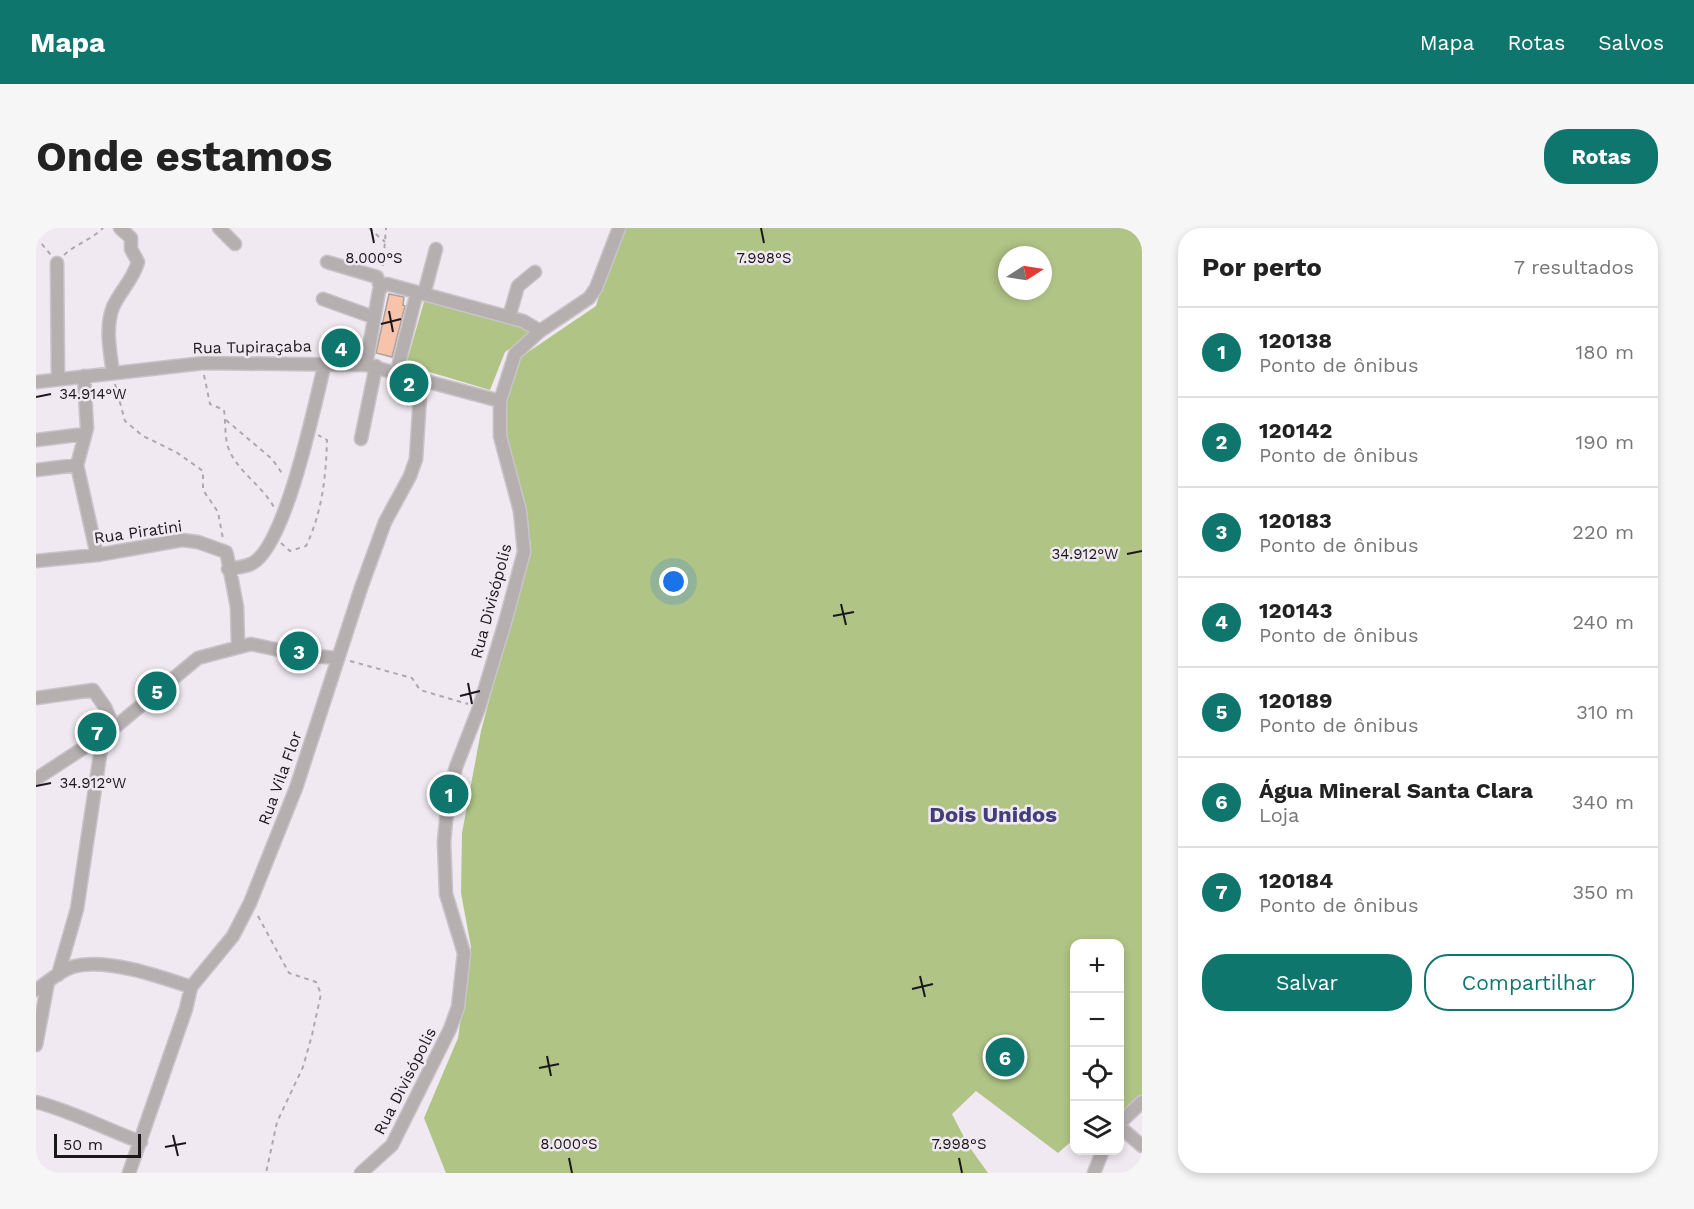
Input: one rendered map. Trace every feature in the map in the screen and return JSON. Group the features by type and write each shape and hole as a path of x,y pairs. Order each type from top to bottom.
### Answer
{"street":[{"path":"112,373 109,349 110,323 114,306 134,278 138,262 131,249 131,238 120,228"},
{"path":"219,228 235,244"},
{"name":"Rua Divisópolis","path":"361,1173 392,1145 450,1029 458,1007 464,953 446,894 444,842 448,800 456,767 479,708 524,552 520,511 501,436 500,401 515,354 540,331 589,298 596,288 619,228"},
{"path":"397,371 436,249"},
{"path":"327,262 377,277 384,285 524,321 540,331"},
{"path":"57,263 58,380"},
{"path":"508,317 518,286 535,272"},
{"path":"361,439 371,365 373,317 384,285"},
{"path":"323,299 373,317"},
{"name":"Rua Tupiraçaba","path":"36,382 202,363 325,363 371,365 500,401"},
{"path":"228,569 252,564 274,537 292,489 325,363"},
{"path":"84,376 88,413 77,465 97,555"},
{"name":"Rua Vila Flor","path":"129,1173 186,1009 191,987 233,936 250,903 296,788 381,534 416,459 422,380"},
{"path":"36,440 85,434"},
{"path":"36,470 77,465"},
{"name":"Rua Piratini","path":"36,561 97,555 182,540 198,542 226,552"},
{"path":"226,552 236,599 238,645"},
{"path":"36,779 108,732 189,663 198,658 238,645 260,645 302,655 338,658"},
{"path":"36,698 93,690 105,707 108,732 77,909 53,979 36,1045"},
{"path":"36,990 70,968 90,963 158,976 191,987"},
{"path":"36,1102 59,1107 102,1128 141,1142"},
{"path":"1124,1118 1142,1102"},
{"path":"1124,1131 1142,1146"},
{"path":"1094,1173 1101,1155"}],"path":[{"path":"37,228 36,237 57,263 70,250 89,241 103,228"},
{"path":"369,228 385,243"},
{"path":"383,266 387,228"},
{"path":"202,363 210,404 224,410 229,450 237,463 265,491 279,524"},
{"path":"112,373 125,421 143,436 176,452 203,471 203,490 218,512 226,552"},
{"path":"225,420 272,459 292,489"},
{"path":"274,537 290,551 306,546 315,529 326,470 327,441 308,428"},
{"path":"338,658 412,678 420,690 479,708"},
{"path":"250,903 289,973 316,981 321,994 303,1067 277,1122 266,1173"}],"green space":[{"path":"619,228 1142,228 1142,1103 1124,1110 1124,939 1070,939 1070,1142 1058,1153 976,1091 952,1114 968,1145 988,1173 446,1173 424,1118 458,1038 471,947 461,893 462,833 481,731 531,544 505,468 495,418 512,363 596,306"},
{"path":"425,298 529,329 531,334 505,352 490,390 406,365"}],"building":[{"path":"389,294 404,297 403,305 405,306 392,357 376,353"}],"place":[{"name":"120143","path":"341,348"},
{"name":"120142","path":"409,383"},
{"name":"120183","path":"299,651"},
{"name":"120189","path":"157,691"},
{"name":"120184","path":"97,732"},
{"name":"120138","path":"449,794"},
{"name":"Água Mineral Santa Clara","path":"1005,1057"}],"district":[{"name":"Dois Unidos","path":"993,814"}]}
